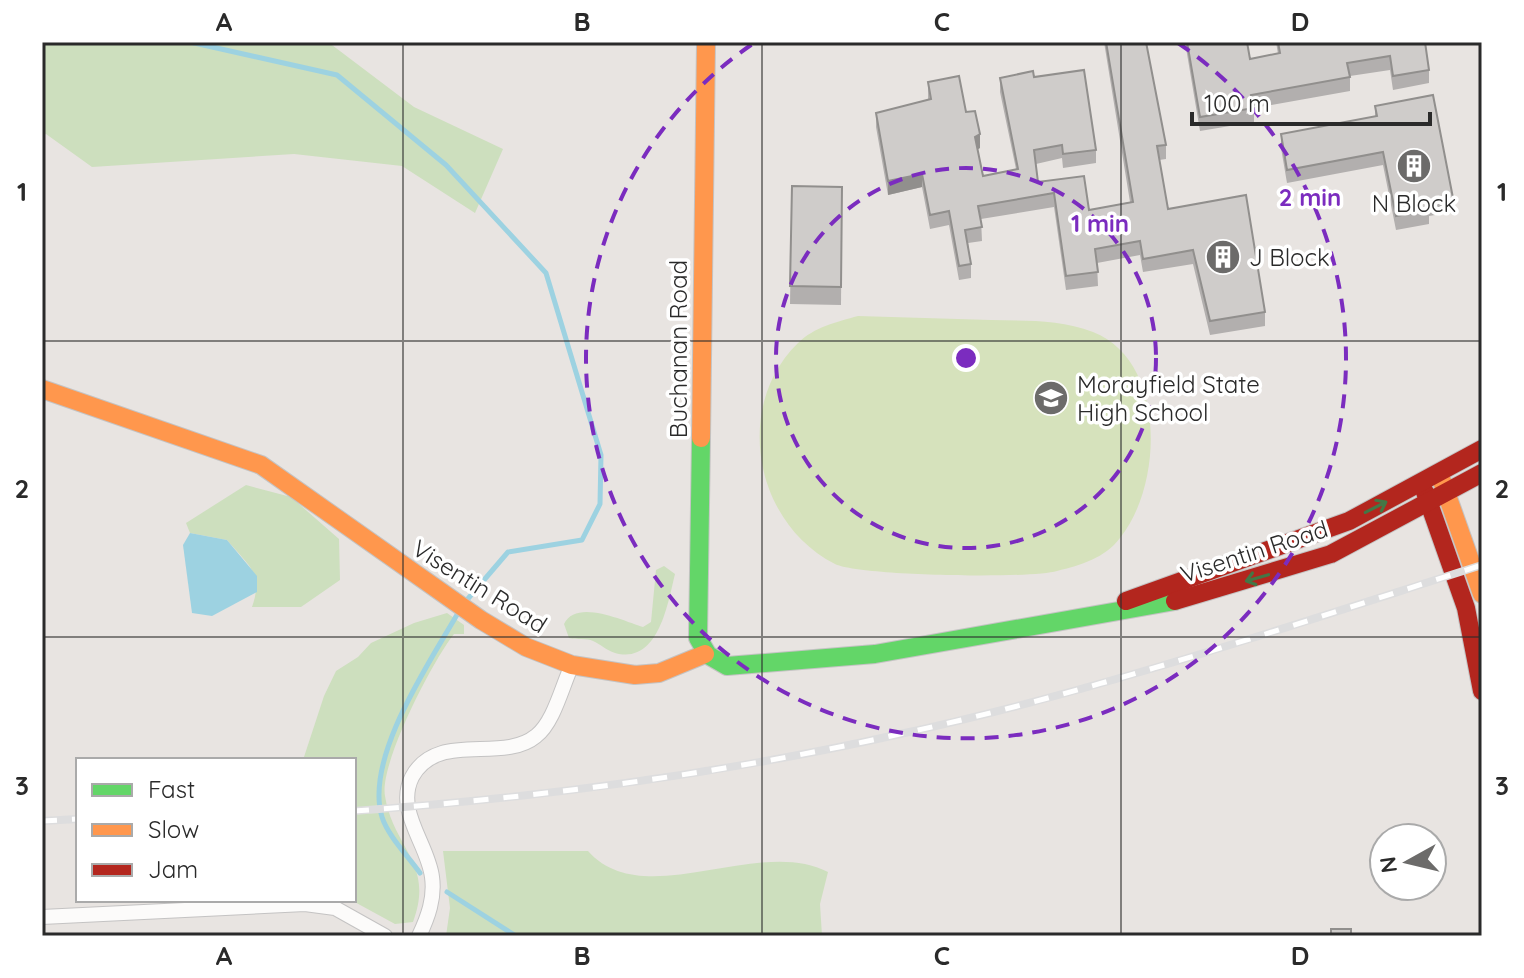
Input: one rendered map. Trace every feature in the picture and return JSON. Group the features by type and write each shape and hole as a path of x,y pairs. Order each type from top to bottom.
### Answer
{"main road":[{"name":"Buchanan Road","path":"705,654 698,638 706,42"},
{"name":"Visentin Road","path":"42,389 261,465 448,598 526,647 572,665 635,675 659,673 705,654 717,664 734,668 862,656 1180,600 1305,564 1357,542 1482,473"},
{"name":"Visentin Road","path":"1112,610 1129,599 1349,521 1482,449"},
{"path":"1430,478 1482,594"},
{"path":"1438,497 1466,608 1482,691"}],"street":[{"path":"419,936 429,913 433,880 408,807 412,777 424,763 442,753 514,745 535,737 547,721 572,665"},
{"path":"42,917 305,904 335,908 385,936"}],"green space":[{"path":"42,42 328,42 414,107 503,149 475,213 402,166 294,154 92,167 46,134 42,136"},
{"path":"858,316 1055,323 1093,332 1117,347 1134,369 1145,396 1150,426 1150,457 1144,488 1134,515 1114,545 1100,556 1057,571 1014,575 945,575 850,568 835,564 807,545 786,521 771,493 762,462 760,430 765,398 778,369 804,337"},
{"path":"246,485 291,497 339,539 340,580 301,607 252,607 255,577 241,556 227,540 190,533 186,523"},
{"path":"664,566 675,574 669,600 659,628 642,650 630,654 615,653 591,640 569,638 564,624 570,616 579,613 601,614 643,627 651,622 656,570"},
{"path":"447,613 464,625 464,634 454,634 421,688 390,761 385,781 389,814 416,870 419,885 413,922 395,924 355,902 356,758 304,758 324,696 336,671 358,657 371,643 414,623"},
{"path":"443,851 588,851 612,868 639,876 670,876 769,862 800,863 828,872 820,904 822,936 446,936 450,908"}],"water":[{"path":"190,533 227,540 257,576 257,592 212,616 192,613 183,545"}],"building":[{"path":"1106,42 1146,42 1166,145 1157,146 1168,209 1246,195 1265,312 1210,321 1193,250 1143,259 1140,241 1095,249 1098,272 1066,276 1054,193 978,206 982,227 965,230 971,264 959,266 949,211 930,215 922,174 888,181 876,113 931,99 928,82 959,76 966,112 975,111 980,134 975,137 983,176 1018,169 1000,78 1033,71 1034,77 1084,70 1096,150 1063,154 1062,145 1034,150 1038,182 1084,176 1089,210 1133,202"},
{"path":"1187,42 1247,42 1250,59 1280,53 1278,42 1425,42 1429,70 1393,76 1390,56 1347,63 1350,77 1251,95 1254,108 1200,117"},
{"path":"1433,95 1453,198 1427,203 1429,210 1396,216 1383,152 1287,170 1281,134 1377,116 1375,106"},
{"path":"792,186 842,187 841,287 790,286"},
{"path":"1331,929 1351,929 1351,936 1331,936"}],"waterway":[{"path":"190,42 337,75 446,165 546,273 601,455 600,504 582,540 508,552 466,601"},
{"path":"420,873 393,839 382,817 379,793 382,767 403,711 458,613"},
{"path":"447,892 516,936"}],"railway":[{"path":"356,811 624,783 758,762 891,736 1115,679 1482,565"},
{"path":"42,821 76,819"}],"traffic: fast":[{"path":"701,438 698,638 708,655 727,666 875,654 1175,601"}],"traffic: slow":[{"path":"701,438 706,42"},
{"path":"42,389 261,465 481,620 526,647 572,665 635,675 659,673 705,654"},
{"path":"1442,481 1482,594"}],"traffic: jam":[{"path":"1126,601 1349,521 1482,449"},
{"path":"1175,601 1331,554 1482,473"},
{"path":"1425,492 1466,608 1482,691"}],"place":[{"name":"N Block","path":"1414,166"},
{"name":"J Block","path":"1223,257"},
{"name":"Morayfield State High School","path":"1051,398"}]}
